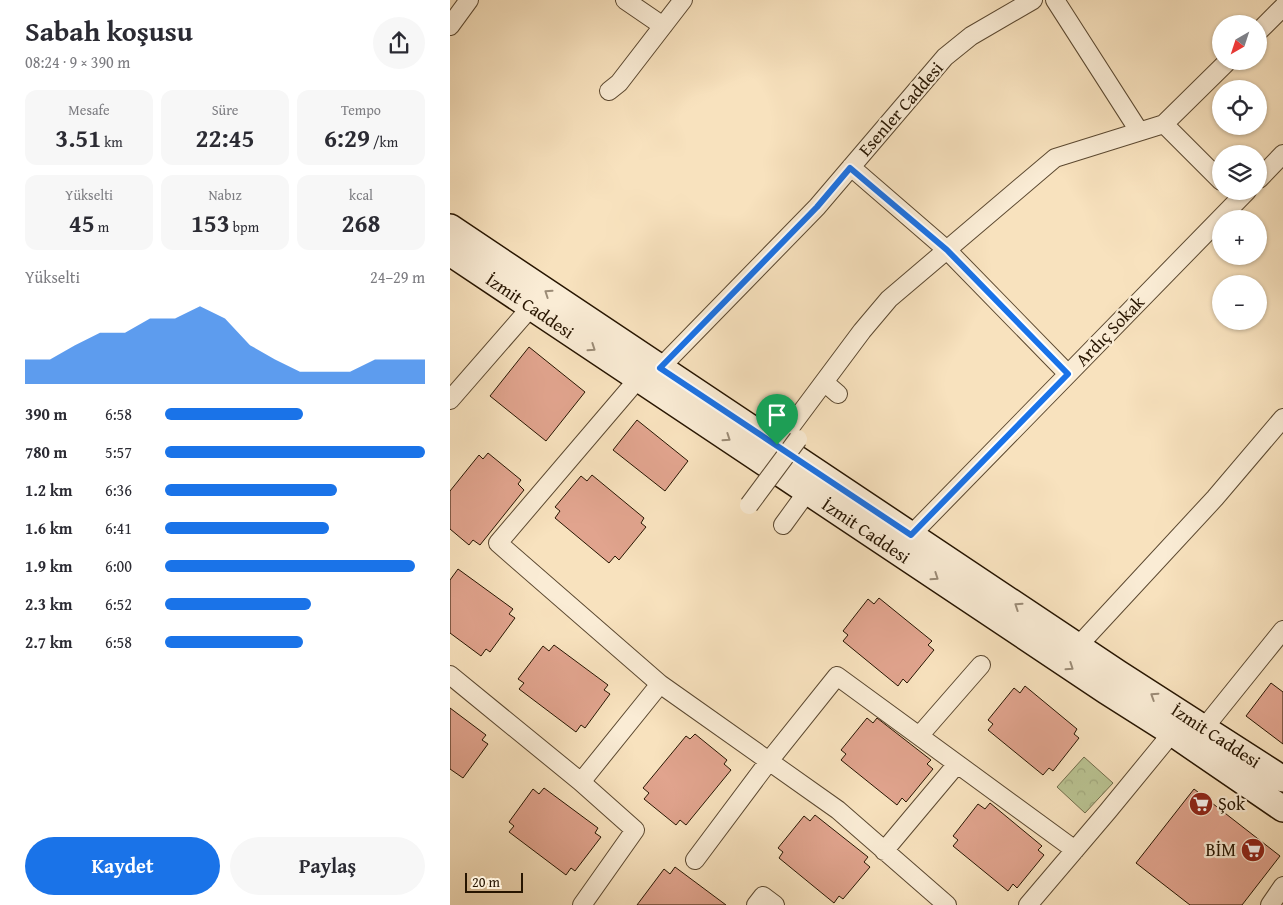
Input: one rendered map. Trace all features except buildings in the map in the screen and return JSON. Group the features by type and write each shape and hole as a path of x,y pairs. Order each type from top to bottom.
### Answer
{"main road":[{"name":"İzmit Caddesi","path":"450,227 660,368 787,442 911,535 1283,779"},
{"name":"İzmit Caddesi","path":"450,253 1106,691 1172,733 1283,810"}],"street":[{"path":"450,26 469,0"},
{"path":"624,0 663,26"},
{"path":"609,91 619,83 683,0"},
{"name":"Esenler Caddesi","path":"660,368 817,207 945,57 971,36 1034,0"},
{"path":"1055,0 1139,131"},
{"path":"1268,22 1283,7"},
{"path":"749,505 824,382 862,331 889,299 1055,158 1164,124 1219,70"},
{"path":"1164,124 1212,173"},
{"path":"1267,171 1283,154"},
{"path":"850,168 947,250 1068,374"},
{"name":"Ardıç Sokak","path":"911,535 1068,374 1233,200"},
{"path":"450,400 531,307"},
{"path":"638,379 498,543 660,684 838,810 947,905"},
{"path":"824,382 838,394"},
{"path":"1078,646 1215,498 1283,418"},
{"path":"783,525 807,492"},
{"path":"1204,728 1283,630"},
{"path":"919,736 981,664"},
{"path":"450,675 581,782 635,830 582,905"},
{"path":"695,860 769,761 837,676 1075,850"},
{"path":"581,782 660,684"},
{"path":"1028,905 1172,733"},
{"path":"884,851 957,764"},
{"path":"1270,905 1283,886"},
{"path":"756,905 763,896 775,905"}],"green space":[{"path":"1084,757 1113,783 1085,813 1057,787"}],"place":[{"name":"Şok","path":"1201,804"},
{"name":"BİM","path":"1253,850"}],"route":[{"path":"850,168 947,250 1068,374 911,535 777,445 660,368 817,207 850,168"}]}
